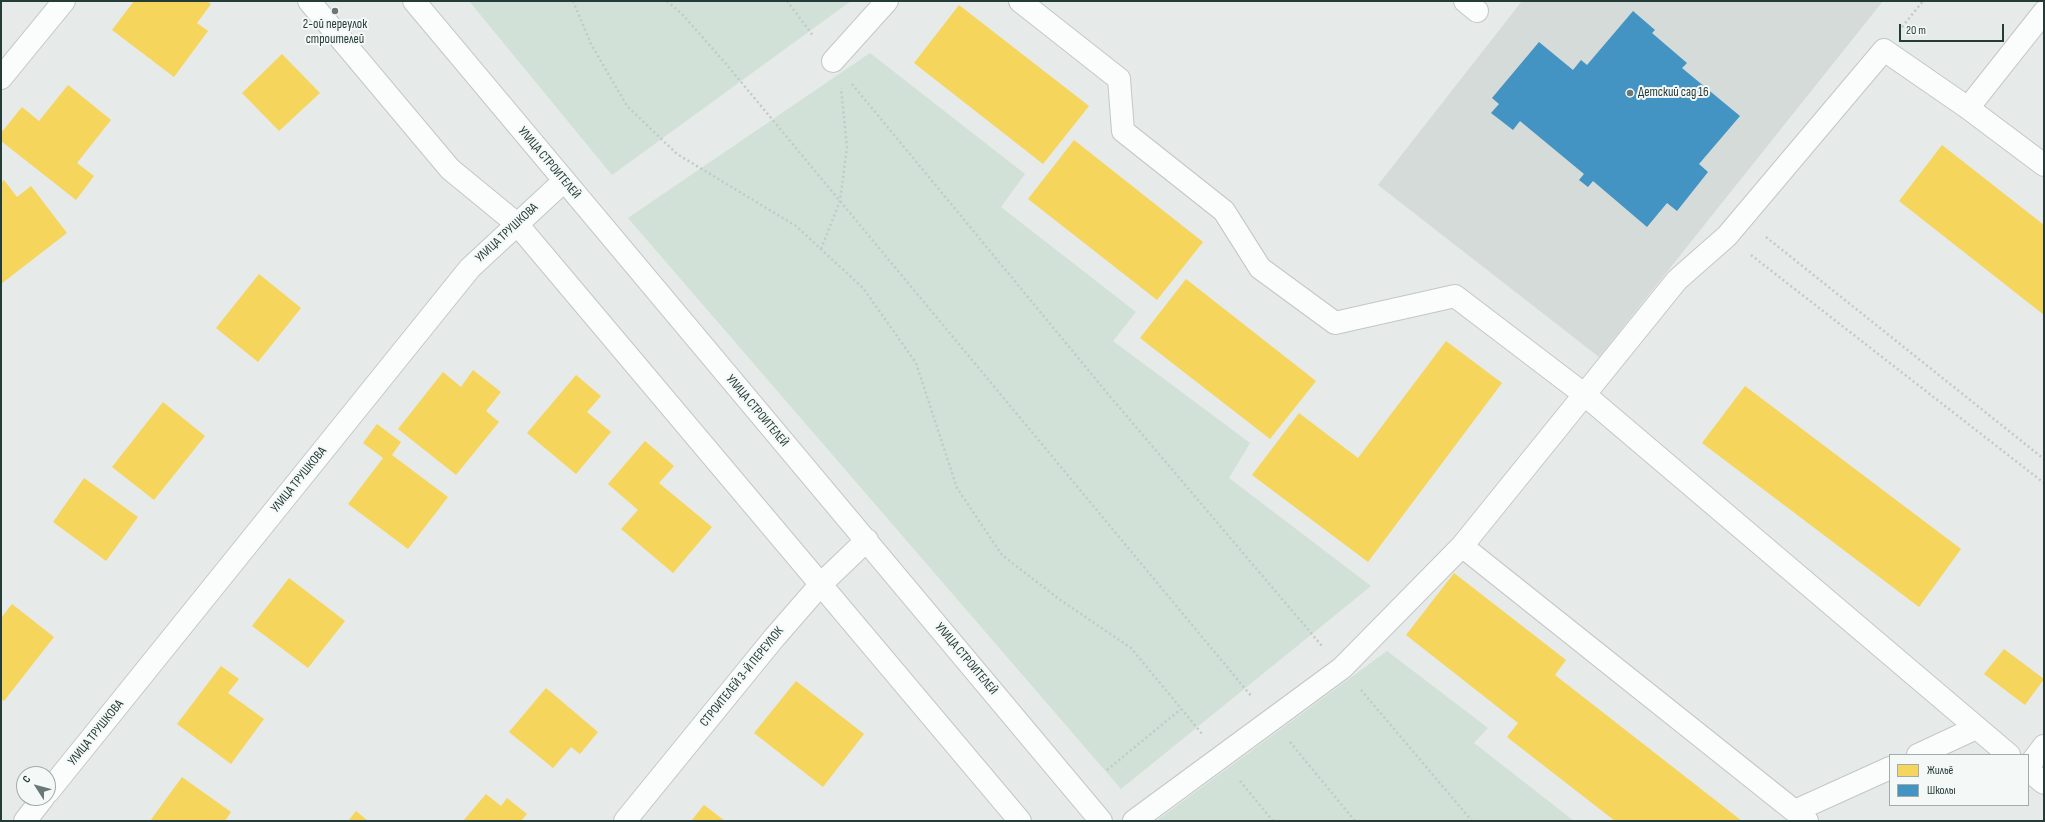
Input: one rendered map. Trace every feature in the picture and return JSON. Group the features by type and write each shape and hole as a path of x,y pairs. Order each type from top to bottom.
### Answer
{"street":[{"path":"1,78 64,1"},
{"path":"309,1 450,169 517,224 1020,821"},
{"name":"УЛИЦА СТРОИТЕЛЕЙ","path":"414,1 867,540 1100,821"},
{"path":"833,61 887,1"},
{"path":"1020,1 1119,79 1124,131 1224,211 1260,268 1334,322 1456,296 1585,396 2008,754"},
{"path":"1968,108 2044,12"},
{"path":"1134,821 1222,758 1342,668 1462,546 1585,396 1677,280 1727,236 1884,50 1968,108 2044,165"},
{"name":"УЛИЦА ТРУШКОВА","path":"56,782 470,268 564,181"},
{"name":"СТРОИТЕЛЕЙ 3-Й ПЕРЕУЛОК","path":"625,821 774,638 821,584 867,540"},
{"path":"1462,546 1801,816 1889,769"},
{"path":"1920,754 1976,728"},
{"path":"2029,766 2044,746"},
{"path":"2029,771 2044,783"},
{"path":"25,821 37,806"}],"path":[{"path":"573,1 591,44 627,106 676,154 796,226 863,288 916,363 957,488 1002,554 1059,599 1130,648 1273,821"},
{"path":"667,1 683,16 727,65 1355,821"},
{"path":"786,1 833,61 1108,394 1472,821"},
{"path":"821,249 840,201 847,148 841,84 833,61"},
{"path":"1742,218 2044,459"},
{"path":"1727,236 2044,483"},
{"path":"1108,770 1181,709"}],"shaded area":[{"path":"469,1 851,1 612,175"},
{"name":"Детский сад 16","path":"1522,1 1883,1 1599,357 1378,185"},
{"path":"870,53 1025,174 1001,207 1136,312 1113,341 1250,443 1229,478 1371,586 1121,789 628,218"},
{"path":"1387,651 1488,728 1474,743 1574,821 1156,821"}],"building: Жильё":[{"path":"134,1 207,1 211,4 197,23 208,31 174,77 112,30"},
{"path":"959,5 1089,106 1043,164 914,63"},
{"path":"282,54 320,93 279,131 242,93"},
{"path":"68,85 111,120 77,163 94,176 76,200 1,141 1,133 22,107 39,121"},
{"path":"1074,140 1203,242 1157,300 1028,199"},
{"path":"1942,145 2044,225 2044,315 1899,201"},
{"path":"4,180 17,197 31,186 67,233 1,284 1,183"},
{"path":"259,274 301,308 258,362 216,328"},
{"path":"1186,279 1316,381 1270,439 1140,338"},
{"path":"1446,341 1502,383 1368,562 1252,475 1299,413 1358,458"},
{"path":"473,370 501,392 486,411 499,422 456,475 398,429 443,372 461,387"},
{"path":"576,375 601,396 587,412 611,432 576,474 527,433"},
{"path":"1745,386 1961,549 1919,607 1702,443"},
{"path":"163,402 205,436 154,500 112,467"},
{"path":"377,424 401,442 392,455 448,497 408,549 348,504 383,458 363,443"},
{"path":"645,441 674,466 659,483 712,527 673,573 621,529 638,510 608,484"},
{"path":"84,478 138,517 106,561 53,522"},
{"path":"1454,573 1566,660 1555,675 1742,821 1615,821 1507,737 1518,723 1406,635"},
{"path":"289,578 345,621 308,668 252,626"},
{"path":"12,604 54,637 4,701 1,699 1,618"},
{"path":"2004,649 2044,679 2025,705 1984,674"},
{"path":"221,666 239,679 228,693 264,719 231,764 177,724"},
{"path":"796,681 864,734 823,787 754,733"},
{"path":"546,688 598,732 580,754 571,747 553,768 509,732"},
{"path":"182,777 231,812 225,821 150,821"},
{"path":"486,794 501,806 507,798 527,814 521,821 463,821"},
{"path":"704,805 725,821 691,821"},
{"path":"356,811 368,821 348,821"}],"building: Школы":[{"path":"1633,11 1655,30 1652,33 1687,63 1682,68 1740,116 1699,164 1708,172 1677,211 1667,203 1647,227 1593,181 1588,187 1579,180 1584,174 1520,121 1513,130 1491,113 1499,104 1492,98 1539,42 1573,70 1581,60 1587,65"}],"place":[{"name":"2-ой переулок строителей","path":"335,11"},
{"name":"Детский сад 16","path":"1630,93"}]}
